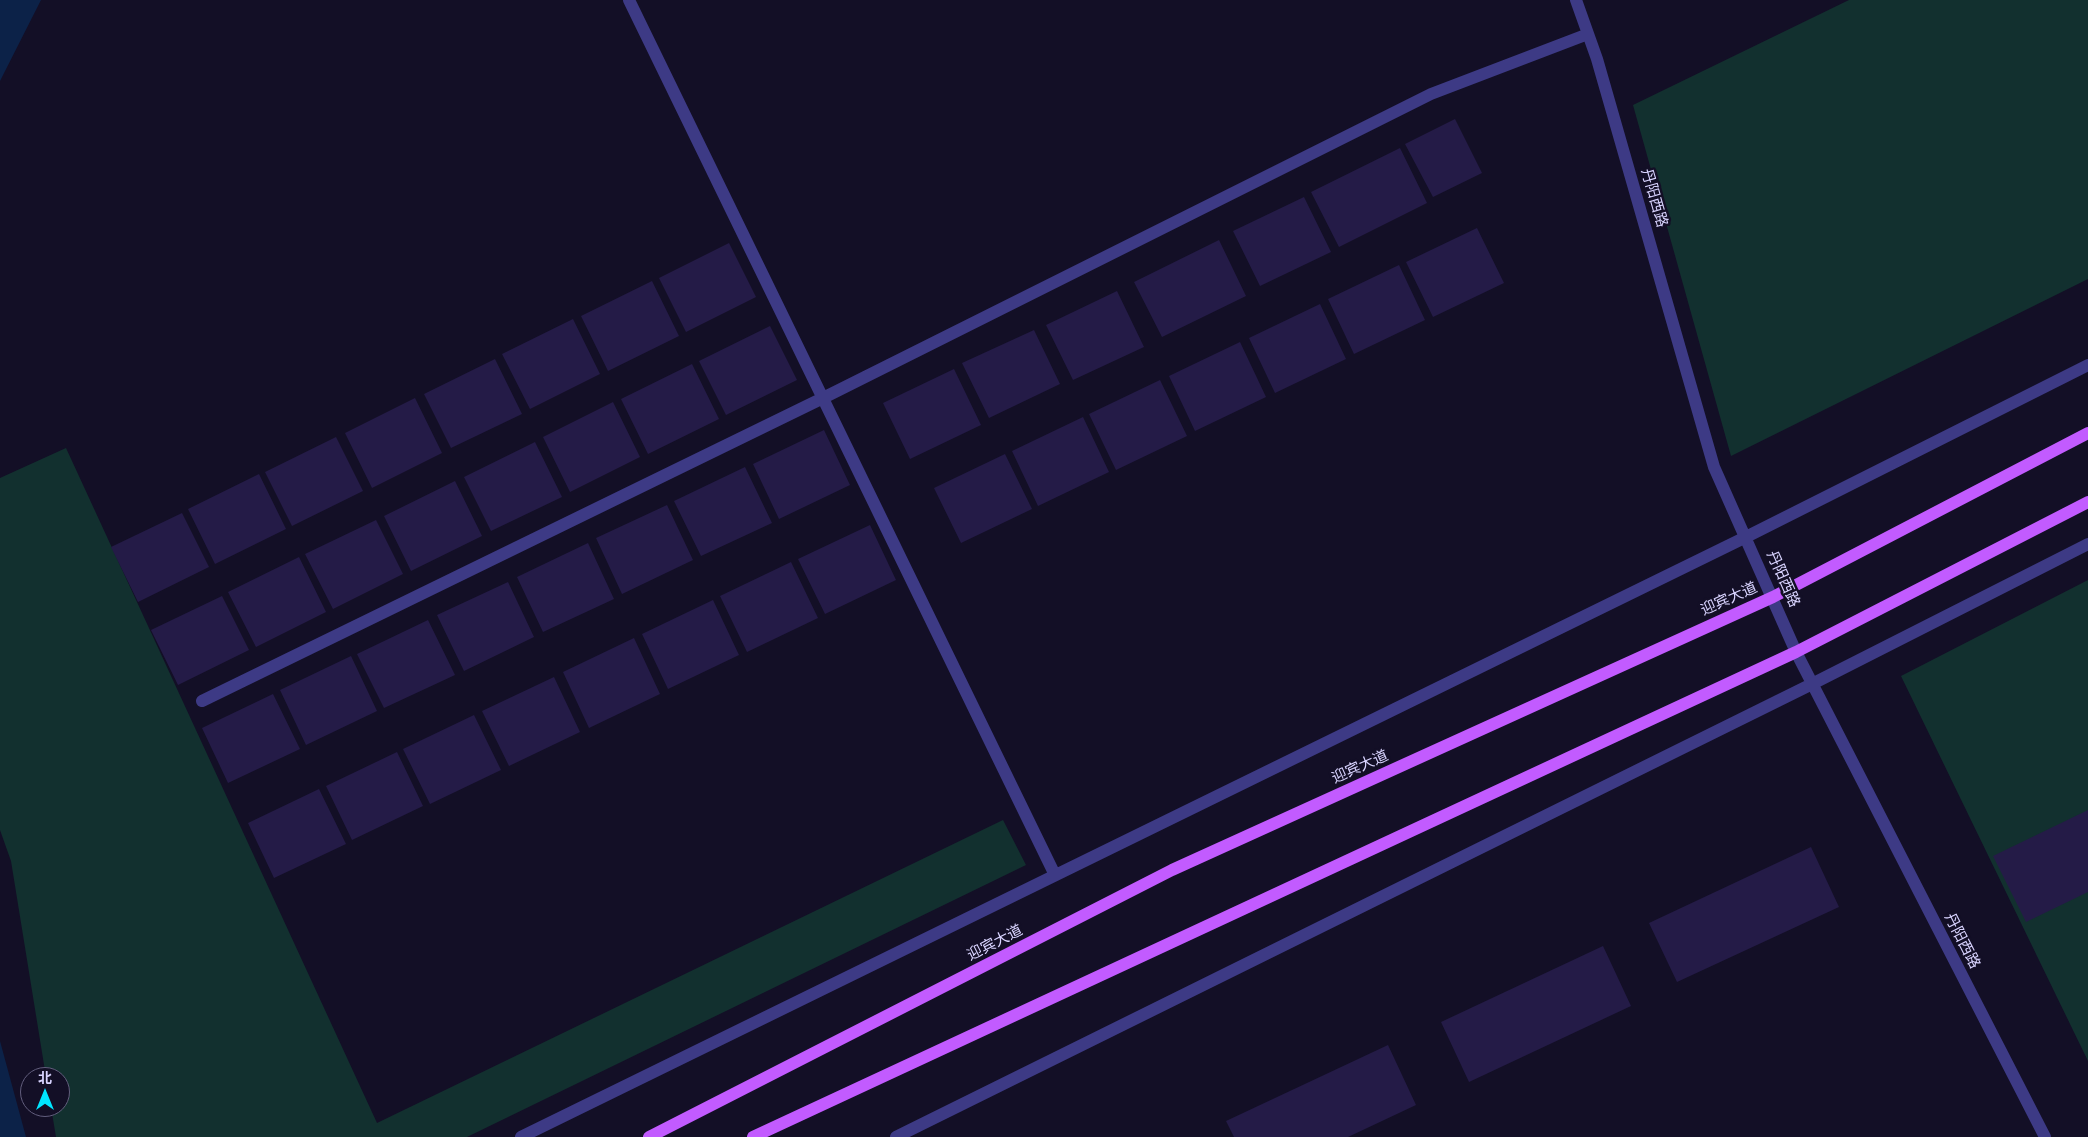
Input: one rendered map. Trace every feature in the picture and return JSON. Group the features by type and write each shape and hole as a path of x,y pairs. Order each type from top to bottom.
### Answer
{"main road":[{"name":"迎宾大道","path":"649,1137 1172,870 1773,597 2088,432"},
{"path":"753,1137 1796,652 2088,502"}],"street":[{"path":"629,0 1055,875"},
{"name":"丹阳西路","path":"1576,0 1588,34 1714,467 1796,652 2045,1137"},
{"path":"202,701 823,398 1431,94 1588,34"},
{"path":"521,1137 1746,537 2088,365"},
{"path":"896,1137 1812,684 2088,544"}],"green space":[{"path":"1849,0 2088,0 2088,279 1731,456 1633,105"},
{"path":"66,448 377,1123 1003,820 1026,865 467,1137 56,1137 53,1117 70,1117 70,1067 44,1067 11,861 0,830 0,478"},
{"path":"2088,580 2088,1061 1901,676"}],"water":[{"path":"0,0 41,0 0,81"},
{"path":"0,1041 26,1137 0,1137"}],"building":[{"path":"1455,119 1482,173 1433,197 1405,144"},
{"path":"1400,148 1427,203 1339,247 1311,192"},
{"path":"1304,197 1331,252 1260,286 1233,231"},
{"path":"1477,228 1504,283 1433,317 1406,262"},
{"path":"1219,240 1246,296 1162,337 1134,282"},
{"path":"729,243 756,297 686,332 659,278"},
{"path":"1399,265 1425,320 1354,354 1328,299"},
{"path":"652,281 679,336 608,371 581,316"},
{"path":"1117,291 1144,347 1073,380 1046,325"},
{"path":"1320,304 1346,359 1275,393 1249,338"},
{"path":"573,319 600,374 530,409 502,354"},
{"path":"770,326 797,380 726,415 699,361"},
{"path":"1034,330 1060,384 989,418 962,363"},
{"path":"1240,342 1266,397 1195,431 1169,376"},
{"path":"495,359 522,414 451,448 424,394"},
{"path":"692,364 719,419 648,454 621,399"},
{"path":"954,369 981,425 910,459 883,403"},
{"path":"1160,380 1187,436 1116,470 1089,414"},
{"path":"415,398 442,453 372,488 345,433"},
{"path":"613,402 640,457 570,492 543,437"},
{"path":"1083,417 1109,472 1038,506 1012,451"},
{"path":"824,430 850,485 779,519 753,464"},
{"path":"336,437 363,491 292,526 265,472"},
{"path":"535,442 562,497 491,531 464,477"},
{"path":"1005,454 1032,509 961,543 934,488"},
{"path":"745,467 772,523 701,556 674,501"},
{"path":"259,474 286,529 215,564 188,509"},
{"path":"455,481 482,536 411,571 384,516"},
{"path":"667,505 693,560 622,594 596,538"},
{"path":"182,513 209,567 138,602 111,547"},
{"path":"376,520 403,574 333,609 305,554"},
{"path":"870,525 896,580 825,614 798,559"},
{"path":"588,543 614,599 543,632 517,577"},
{"path":"299,557 326,612 256,647 228,592"},
{"path":"791,562 818,618 747,652 720,596"},
{"path":"508,582 534,637 464,671 437,615"},
{"path":"222,596 249,650 178,685 151,630"},
{"path":"713,600 739,655 668,689 642,634"},
{"path":"428,620 455,675 384,708 357,654"},
{"path":"634,638 660,694 589,728 563,672"},
{"path":"351,656 377,711 306,745 280,690"},
{"path":"554,677 580,732 509,766 482,711"},
{"path":"273,694 300,749 228,783 202,728"},
{"path":"474,715 501,770 430,804 403,749"},
{"path":"397,752 423,806 352,840 326,786"},
{"path":"319,789 346,844 274,878 248,823"},
{"path":"2088,810 2088,892 2026,922 1993,856"},
{"path":"1811,847 1839,907 1677,982 1649,923"},
{"path":"1603,946 1631,1006 1469,1082 1441,1022"},
{"path":"1388,1045 1416,1105 1348,1137 1234,1137 1226,1121"}]}
